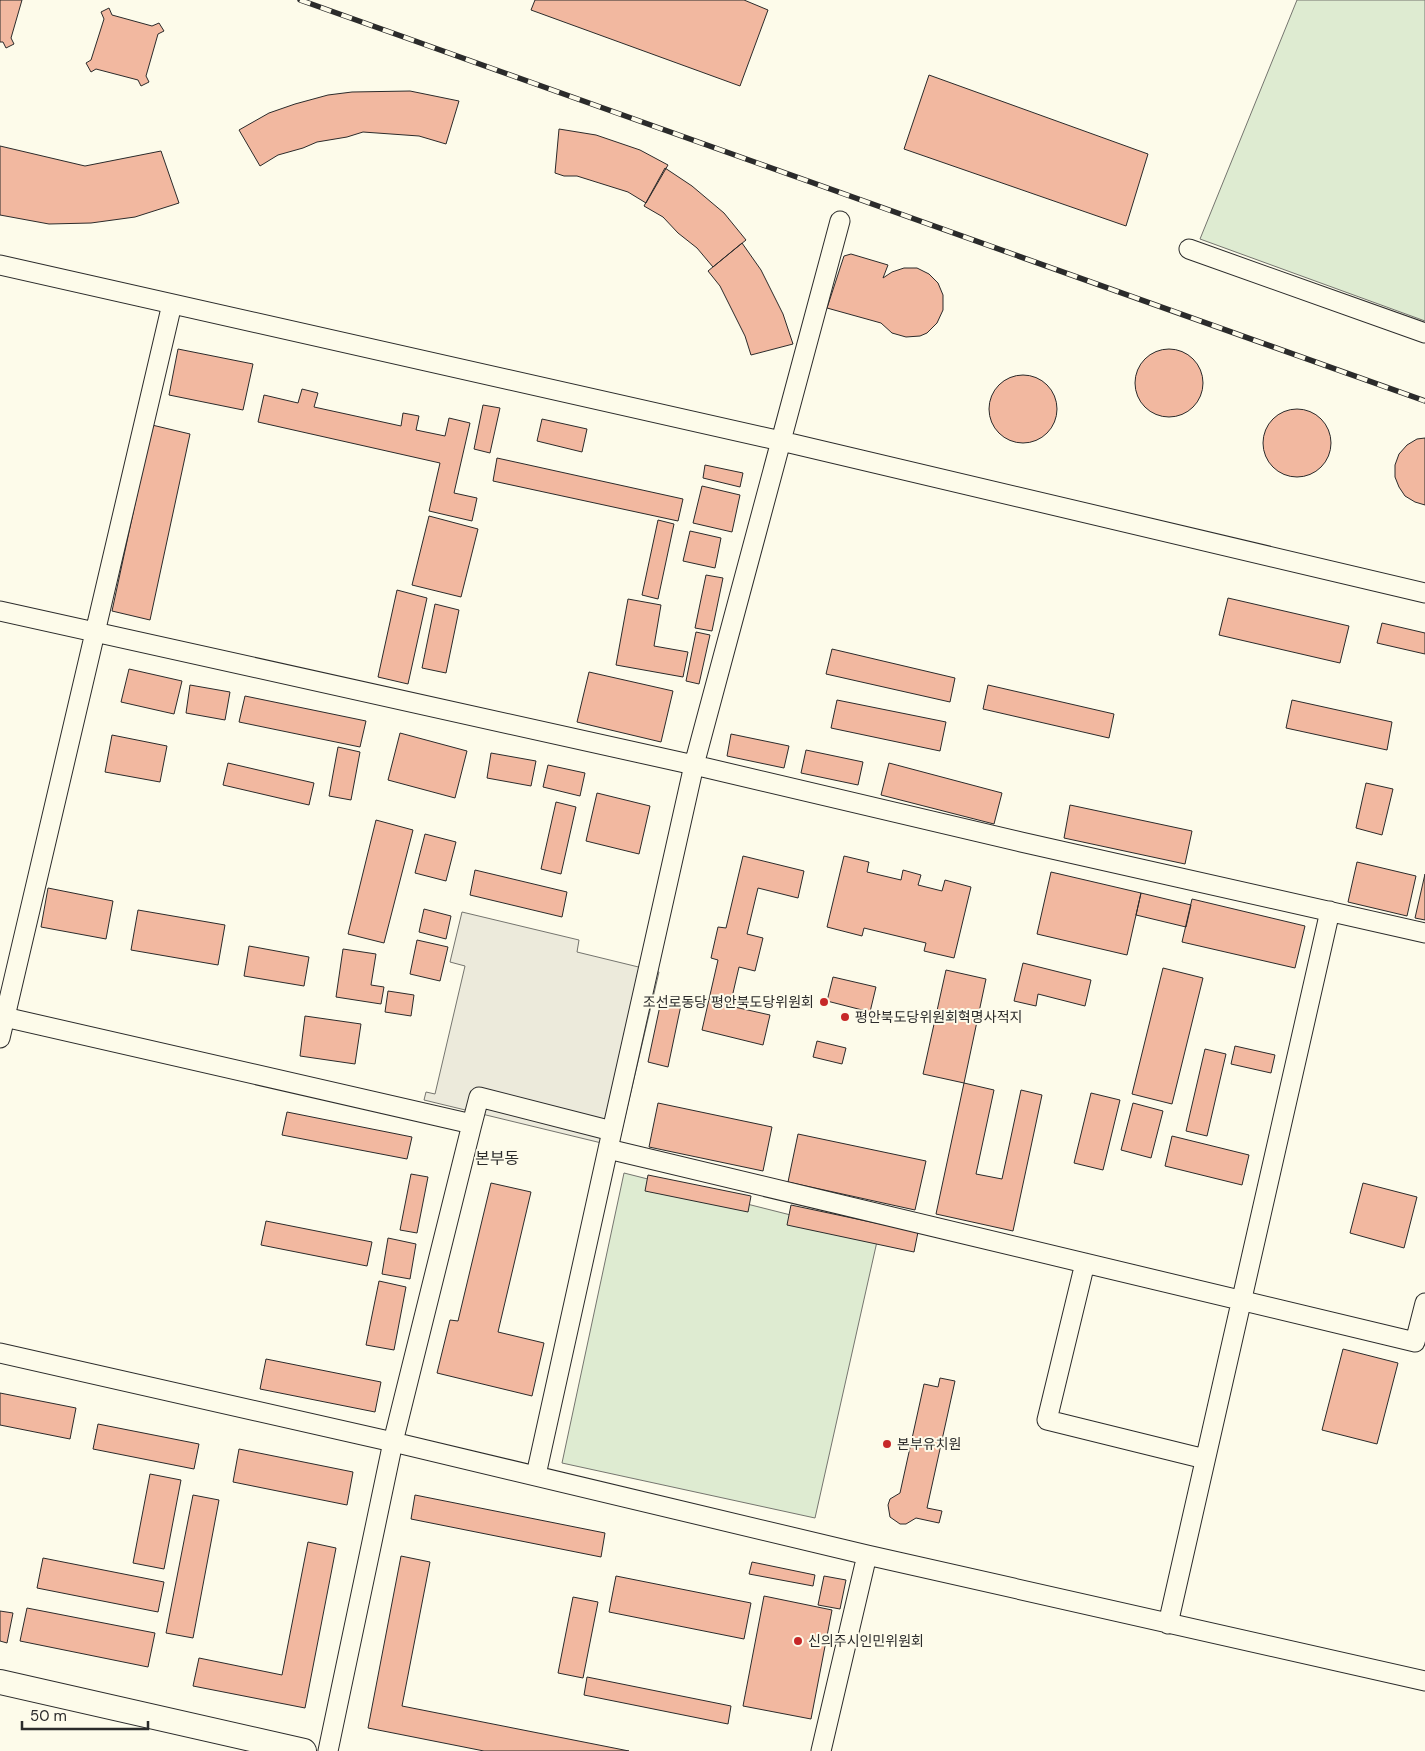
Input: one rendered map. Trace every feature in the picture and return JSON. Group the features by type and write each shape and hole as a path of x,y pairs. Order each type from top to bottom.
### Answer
{"main road":[{"path":"0,1682 304,1751"}],"street":[{"path":"536,1476 625,1067 694,765 840,221"},
{"path":"1189,249 1425,333"},
{"path":"0,265 780,441 1425,593"},
{"path":"0,1038 3,1017 172,304"},
{"path":"0,611 694,765 1425,933"},
{"path":"1168,1624 1330,912"},
{"path":"3,1017 472,1124"},
{"path":"328,1751 393,1442 479,1097 610,1140 1085,1263 1420,1343 1425,1303"},
{"path":"1085,1263 1046,1420 1205,1459"},
{"path":"0,1353 393,1442 867,1556 1425,1681"},
{"path":"821,1751 867,1556"}],"green space":[{"path":"1297,0 1425,0 1425,321 1200,239"},
{"path":"624,1173 878,1237 815,1518 562,1463"}],"shaded area":[{"path":"462,912 579,940 577,952 659,972 618,1147 424,1100 426,1092 435,1094 465,966 450,962"}],"building":[{"path":"0,0 22,0 11,38 14,44 6,48 3,42 0,42"},
{"path":"535,0 744,0 768,10 740,86 531,10"},
{"path":"109,8 112,15 152,26 159,23 164,31 158,34 146,76 149,82 141,86 138,80 96,69 91,72 86,63 91,60 104,19 101,12"},
{"path":"929,75 1148,154 1126,226 904,149"},
{"path":"410,91 459,101 446,144 419,136 363,132 317,142 278,155 260,166 239,130 269,113 328,95 352,92"},
{"path":"559,129 596,135 640,150 668,165 646,203 628,192 577,176 564,176 555,173"},
{"path":"0,146 85,166 161,151 179,203 135,217 91,223 49,224 0,215"},
{"path":"665,168 692,186 724,213 746,240 713,267 697,248 678,233 663,217 644,206"},
{"path":"742,243 761,270 783,314 793,344 751,355 745,336 720,286 708,271"},
{"path":"851,254 888,265 883,278 892,272 904,268 917,268 929,274 938,283 943,295 943,310 937,323 927,333 920,336 906,337 892,333 881,323 827,308 844,256"},
{"path":"178,349 253,364 243,410 169,395"},
{"path":"1169,349 1182,352 1193,359 1200,370 1203,383 1200,396 1193,407 1182,414 1169,417 1156,414 1145,407 1138,396 1135,383 1138,370 1145,359 1156,352"},
{"path":"1023,375 1036,378 1047,385 1054,396 1057,409 1054,422 1047,433 1036,440 1023,443 1010,440 999,433 992,422 989,409 992,396 999,385 1010,378"},
{"path":"302,389 318,393 314,407 401,426 403,413 419,416 416,430 445,436 449,418 470,423 454,493 477,498 472,521 429,511 440,463 258,422 264,395 298,403"},
{"path":"483,405 500,408 490,453 474,449"},
{"path":"1297,409 1310,412 1321,419 1328,430 1331,443 1328,456 1321,467 1310,474 1297,477 1284,474 1273,467 1266,456 1263,443 1266,430 1273,419 1284,412"},
{"path":"542,419 587,429 582,452 537,441"},
{"path":"152,425 190,434 150,620 112,611"},
{"path":"1425,438 1425,505 1405,496 1395,477 1395,465 1399,454 1407,445 1417,439"},
{"path":"497,458 683,499 678,521 493,481"},
{"path":"705,465 743,473 740,487 703,478"},
{"path":"702,486 740,495 732,532 693,523"},
{"path":"429,516 478,529 461,597 412,585"},
{"path":"658,520 674,524 658,599 642,595"},
{"path":"690,531 721,538 715,568 683,561"},
{"path":"706,575 723,578 712,631 695,628"},
{"path":"397,590 427,598 408,684 378,677"},
{"path":"1228,598 1349,626 1340,663 1219,635"},
{"path":"628,599 661,605 654,646 688,652 683,677 616,665"},
{"path":"435,604 459,610 446,673 422,668"},
{"path":"1382,623 1425,633 1425,654 1377,643"},
{"path":"696,632 710,635 699,684 686,681"},
{"path":"832,649 955,678 950,702 826,674"},
{"path":"129,669 182,681 174,714 121,702"},
{"path":"589,672 673,691 661,742 577,722"},
{"path":"190,685 230,692 225,720 186,713"},
{"path":"988,685 1114,714 1109,738 983,709"},
{"path":"245,696 366,721 360,747 239,722"},
{"path":"837,700 946,722 940,751 831,728"},
{"path":"1292,700 1392,722 1387,750 1286,728"},
{"path":"400,733 467,751 455,798 388,780"},
{"path":"731,734 789,746 784,768 727,756"},
{"path":"112,735 167,746 160,782 105,772"},
{"path":"338,747 360,752 351,800 329,796"},
{"path":"806,750 863,762 858,785 801,773"},
{"path":"491,753 536,761 531,786 487,778"},
{"path":"228,763 314,783 309,805 223,785"},
{"path":"889,763 1002,793 994,824 881,795"},
{"path":"548,765 585,773 580,796 543,787"},
{"path":"1366,783 1393,789 1382,835 1356,828"},
{"path":"597,793 650,806 639,854 586,841"},
{"path":"556,802 576,807 561,874 541,869"},
{"path":"1070,805 1192,831 1185,864 1064,838"},
{"path":"376,820 413,830 384,943 348,934"},
{"path":"425,834 456,842 446,881 415,873"},
{"path":"743,856 804,871 798,898 758,888 747,934 763,938 755,971 739,967 730,1006 770,1015 763,1045 702,1030 718,960 711,958 718,927 726,928"},
{"path":"844,856 869,862 867,872 901,880 903,870 921,875 918,885 942,891 945,880 971,887 954,958 924,951 926,943 864,928 862,936 827,927"},
{"path":"1357,862 1416,876 1407,916 1348,902"},
{"path":"475,870 567,892 562,917 470,895"},
{"path":"1051,872 1141,893 1127,955 1037,934"},
{"path":"1425,874 1425,920 1415,918"},
{"path":"48,888 113,901 106,939 41,927"},
{"path":"1141,893 1191,905 1186,927 1136,915"},
{"path":"1192,899 1305,926 1295,968 1182,942"},
{"path":"424,909 451,916 446,939 419,932"},
{"path":"138,910 225,925 218,965 131,950"},
{"path":"417,940 448,947 440,981 410,974"},
{"path":"249,946 309,957 304,986 244,976"},
{"path":"343,949 376,954 371,985 384,987 381,1004 336,997"},
{"path":"1023,963 1091,980 1085,1006 1038,994 1036,1006 1014,1001"},
{"path":"1163,968 1203,978 1172,1104 1132,1094"},
{"path":"946,970 986,979 964,1083 923,1074"},
{"path":"833,977 876,987 870,1012 827,1001"},
{"path":"388,991 414,995 411,1016 385,1012"},
{"path":"661,1001 681,1005 668,1067 648,1062"},
{"path":"305,1016 361,1024 355,1064 300,1056"},
{"path":"817,1041 846,1048 842,1064 813,1057"},
{"path":"1235,1046 1275,1055 1271,1073 1231,1064"},
{"path":"1205,1049 1226,1054 1207,1136 1186,1131"},
{"path":"964,1083 994,1090 976,1174 1002,1179 1021,1090 1042,1095 1013,1231 936,1214"},
{"path":"1091,1093 1120,1100 1103,1170 1074,1163"},
{"path":"658,1103 772,1127 763,1171 649,1147"},
{"path":"1133,1103 1163,1111 1151,1158 1121,1150"},
{"path":"287,1112 412,1137 407,1159 282,1135"},
{"path":"798,1134 926,1161 915,1210 788,1182"},
{"path":"1172,1136 1249,1155 1242,1185 1165,1166"},
{"path":"411,1174 428,1177 417,1233 400,1230"},
{"path":"648,1175 751,1196 748,1212 645,1191"},
{"path":"491,1183 531,1192 498,1332 544,1343 532,1396 437,1373 450,1320 458,1321"},
{"path":"1363,1183 1417,1197 1404,1248 1350,1233"},
{"path":"791,1205 918,1232 914,1252 787,1225"},
{"path":"266,1221 372,1242 367,1266 261,1245"},
{"path":"388,1238 416,1244 410,1279 382,1274"},
{"path":"379,1281 406,1287 394,1350 366,1345"},
{"path":"1343,1349 1398,1363 1377,1444 1322,1430"},
{"path":"266,1359 381,1382 375,1412 260,1389"},
{"path":"940,1378 955,1381 927,1508 942,1511 939,1523 916,1518 906,1524 900,1524 890,1517 888,1505 890,1499 900,1493 924,1384 938,1387"},
{"path":"0,1393 76,1408 70,1439 0,1425"},
{"path":"98,1424 199,1444 194,1469 93,1449"},
{"path":"239,1449 353,1472 347,1505 233,1482"},
{"path":"150,1474 181,1480 164,1569 133,1563"},
{"path":"193,1495 219,1500 193,1638 166,1633"},
{"path":"415,1495 605,1533 601,1557 411,1519"},
{"path":"308,1542 336,1548 305,1708 193,1686 199,1658 282,1675"},
{"path":"401,1556 430,1562 402,1706 629,1751 484,1751 368,1728"},
{"path":"43,1558 164,1582 158,1612 37,1588"},
{"path":"752,1562 815,1575 813,1586 749,1574"},
{"path":"616,1576 751,1603 744,1639 609,1612"},
{"path":"824,1576 846,1580 840,1609 818,1605"},
{"path":"764,1596 832,1610 811,1719 743,1706"},
{"path":"573,1597 598,1602 583,1678 558,1673"},
{"path":"27,1608 155,1633 148,1667 20,1641"},
{"path":"0,1611 13,1613 7,1643 0,1641"},
{"path":"587,1677 731,1706 728,1724 584,1695"}],"railway":[{"path":"300,0 1425,401"}],"place":[{"name":"조선로동당 평안북도당위원회","path":"824,1002"},
{"name":"평안북도당위원회혁명사적지","path":"845,1017"},
{"name":"본부유치원","path":"887,1444"},
{"name":"신의주시인민위원회","path":"798,1641"}],"district":[{"name":"본부동","path":"497,1158"}]}
